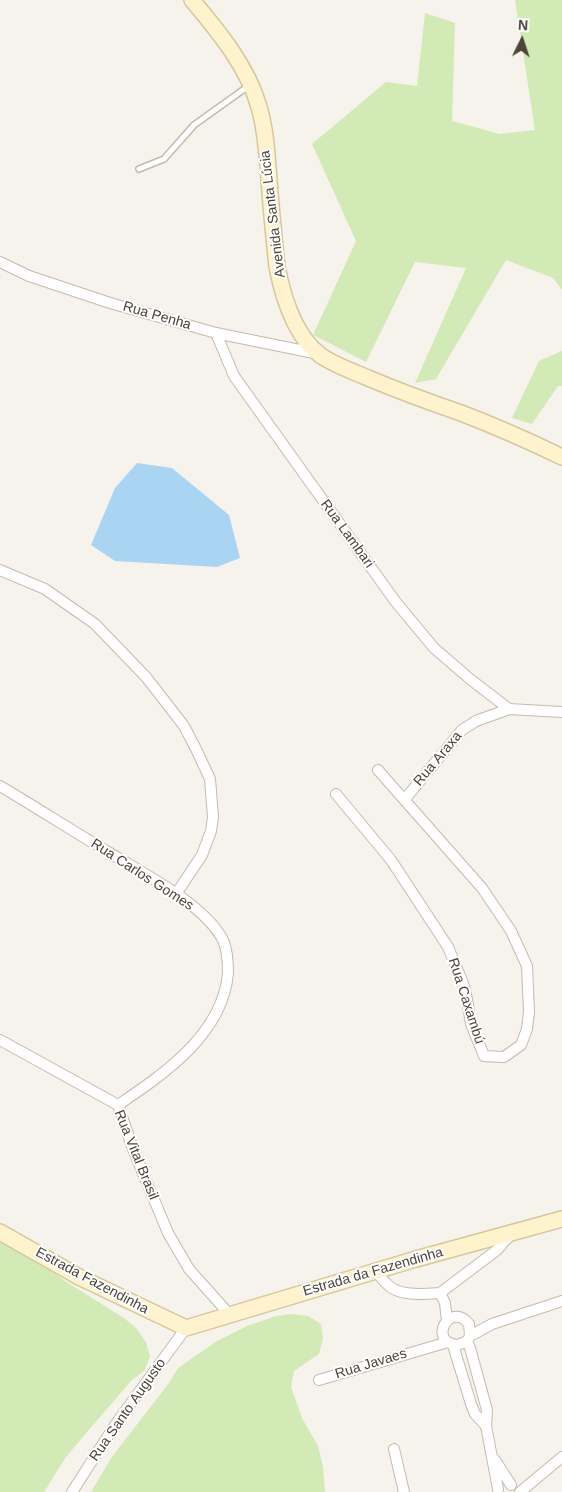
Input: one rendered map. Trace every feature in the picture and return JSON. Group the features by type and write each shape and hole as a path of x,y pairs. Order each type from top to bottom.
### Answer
{"street":[{"name":"Avenida Santa Lúcia","path":"192,0 223,39 250,84 259,107 280,281 293,317 303,336 320,354 354,372 408,395 517,435 562,457"},
{"name":"Rua Penha","path":"0,262 29,276 110,303 216,334 320,354"},
{"name":"Rua Lambari","path":"216,334 234,376 395,601 434,648 470,680 509,710"},
{"path":"0,570 45,590 95,624 146,677 184,726 210,779 214,818 202,855 176,894"},
{"name":"Rua Araxa","path":"404,799 462,730 476,721 509,710 562,712"},
{"name":"Rua Caxambú","path":"336,794 368,830 391,860 448,947 467,999 471,1024 484,1056 504,1057 521,1045 527,1029 529,1000 527,966 511,931 482,888 378,770"},
{"name":"Rua Carlos Gomes","path":"0,786 176,894 207,919 223,941 228,963 227,981 217,1013 208,1028 184,1055 145,1087 118,1105"},
{"name":"Rua Vital Brasil","path":"0,1040 118,1105 133,1149 168,1233 189,1269 230,1315"},
{"name":"Estrada da Fazendinha","path":"186,1328 562,1219"},
{"name":"Estrada Fazendinha","path":"0,1232 78,1277 186,1328"},
{"path":"443,1298 497,1250 513,1232"},
{"path":"377,1272 388,1286 395,1290 443,1298 459,1317 469,1324 492,1324"},
{"path":"443,1298 447,1320 442,1332 444,1338 451,1344 475,1414 486,1426"},
{"path":"451,1344 458,1345 492,1324 562,1302"},
{"path":"447,1320 452,1317 459,1317"},
{"path":"469,1324 471,1330 468,1339 487,1410 486,1426 498,1490"},
{"name":"Rua Santo Augusto","path":"72,1492 115,1425 186,1328"},
{"name":"Rua Javaes","path":"423,1349 442,1332"},
{"name":"Rua Javaes","path":"319,1380 423,1349 451,1344"},
{"path":"394,1449 404,1492"},
{"path":"493,1457 517,1490"},
{"path":"517,1490 562,1457"},
{"path":"498,1490 502,1486 517,1490"}],"lane":[{"path":"139,169 164,159 194,125 250,84"}],"green space":[{"path":"515,0 562,0 562,290 553,278 506,260 436,379 415,383 466,268 415,262 366,362 313,335 356,241 312,144 386,82 417,86 425,13 455,23 452,121 500,134 535,130"},
{"path":"562,351 562,386 558,386 532,424 512,418 539,361"},
{"path":"0,1237 14,1243 65,1281 124,1318 136,1328 146,1342 150,1357 144,1371 132,1380 66,1457 44,1492 0,1492"},
{"path":"291,1314 308,1316 321,1324 323,1339 319,1354 294,1371 291,1387 302,1418 318,1446 323,1466 325,1492 91,1492 111,1458 169,1383 178,1368 217,1341 247,1326 276,1316"}],"water":[{"path":"137,463 172,468 229,515 240,558 217,567 115,561 91,545 115,488"}]}
